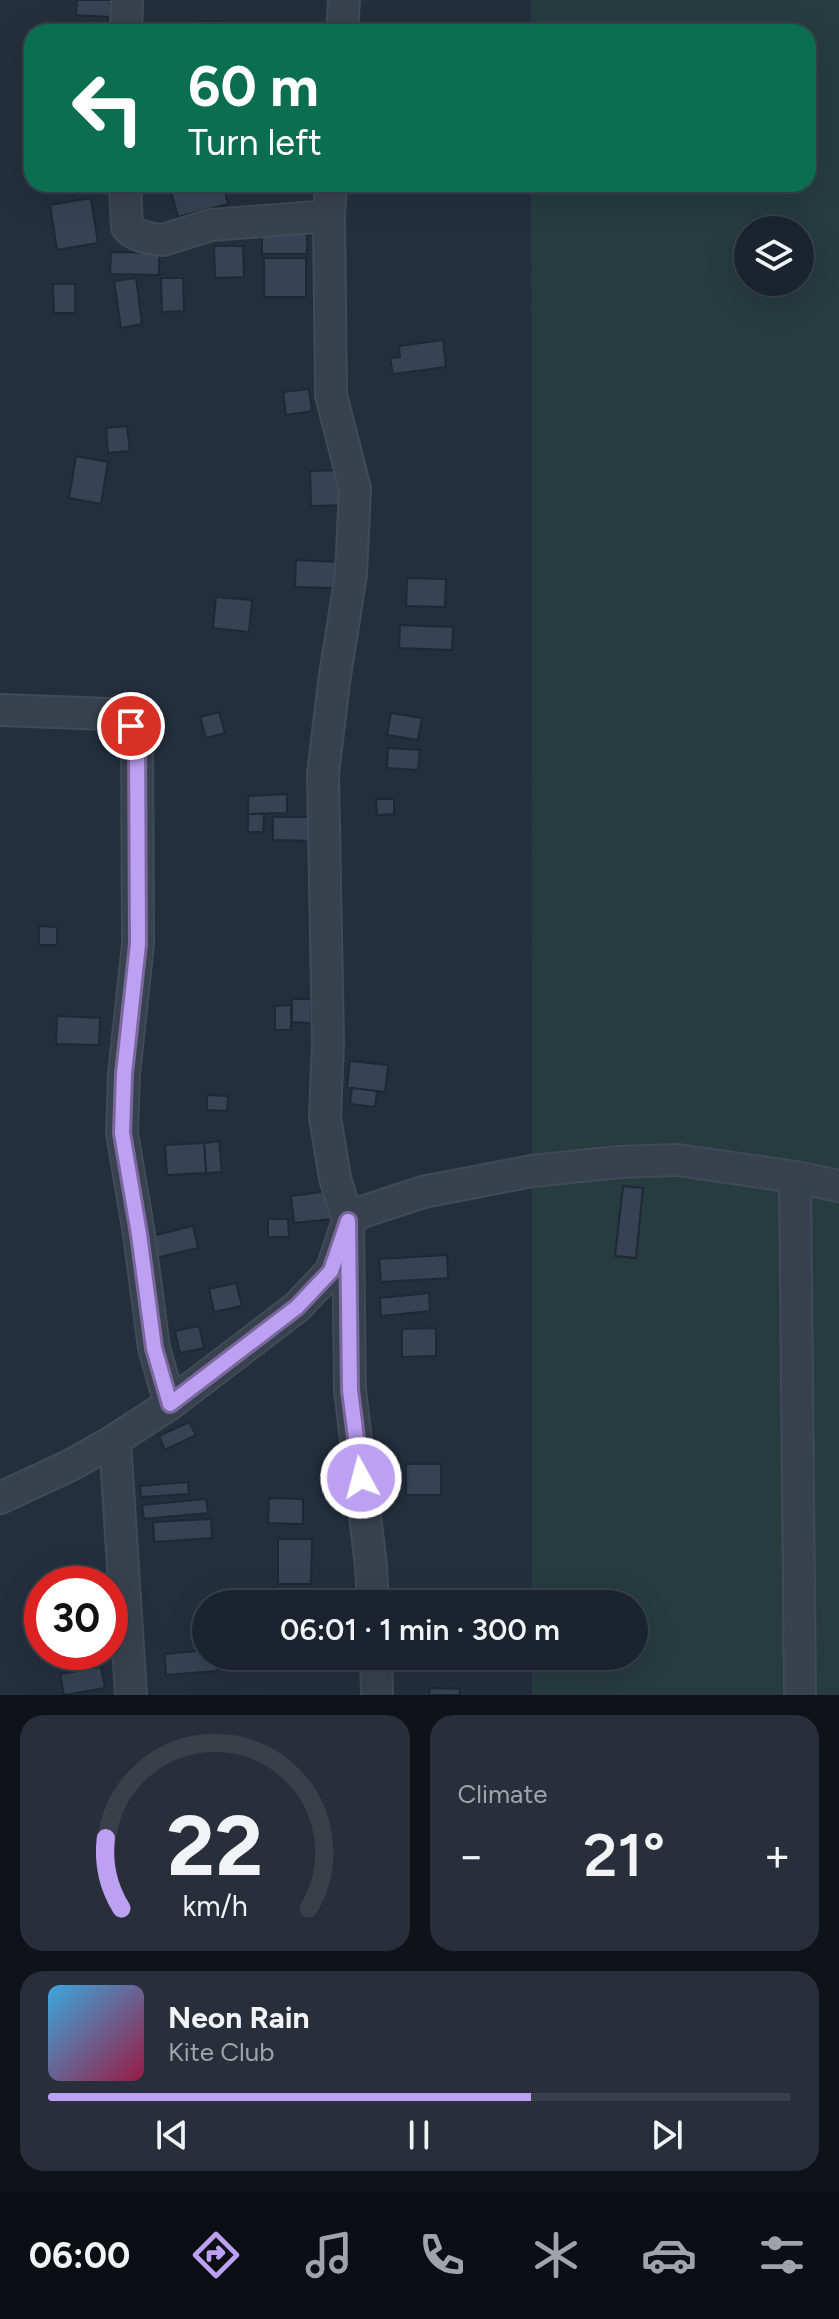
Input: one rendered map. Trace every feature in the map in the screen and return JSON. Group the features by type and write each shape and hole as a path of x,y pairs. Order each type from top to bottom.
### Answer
{"street":[{"path":"342,24 344,0"},
{"path":"125,192 127,227 135,233 163,240 211,225 329,216"},
{"path":"330,192 331,395 355,489 351,574 323,774 328,1042 325,1117 335,1178 348,1221 350,1390 372,1590"},
{"path":"0,710 110,714 131,726 137,738 138,944 124,1074 122,1133 154,1348 170,1404"},
{"path":"0,1498 71,1465 115,1440 170,1404 297,1307 331,1271 348,1221 362,1212 423,1192 532,1171 619,1162 678,1160 839,1186"},
{"path":"795,1177 800,1695"},
{"path":"115,1440 131,1695"},
{"path":"376,1670 377,1695"}],"green space":[{"path":"531,0 839,0 839,1695 532,1695 532,1670 648,1670 648,1590 532,1590 531,192 816,192 816,24 531,24"}],"building":[{"path":"77,0 111,0 111,8 124,8 123,24 108,24 108,17 76,15"},
{"path":"218,21 218,24 199,24"},
{"path":"171,192 225,192 228,204 178,217"},
{"path":"91,198 98,243 57,250 50,205"},
{"path":"262,225 307,226 307,254 262,254"},
{"path":"214,246 243,246 244,277 215,278"},
{"path":"111,252 159,253 159,275 110,274"},
{"path":"264,258 306,258 306,297 264,297"},
{"path":"136,278 142,324 121,328 114,281"},
{"path":"161,278 183,278 184,311 162,312"},
{"path":"53,284 75,284 75,313 54,313"},
{"path":"443,340 446,367 393,374 390,358 400,357 399,346"},
{"path":"309,389 312,411 286,415 283,392"},
{"path":"127,426 130,451 108,453 106,428"},
{"path":"76,456 108,462 101,504 69,498"},
{"path":"343,470 344,505 311,506 310,471"},
{"path":"296,560 338,562 336,588 295,587"},
{"path":"407,578 446,579 445,607 406,606"},
{"path":"216,597 252,600 249,632 213,628"},
{"path":"400,625 453,627 452,650 399,648"},
{"path":"219,712 225,733 206,738 200,717"},
{"path":"391,713 422,718 418,740 387,735"},
{"path":"388,748 420,750 418,770 387,768"},
{"path":"287,794 287,813 248,814 248,796"},
{"path":"376,799 394,799 394,814 377,815"},
{"path":"248,814 264,814 263,832 248,832"},
{"path":"273,817 314,817 313,841 273,840"},
{"path":"39,926 57,927 57,945 39,945"},
{"path":"292,999 311,999 311,1023 292,1022"},
{"path":"291,1005 291,1030 275,1030 275,1006"},
{"path":"57,1016 100,1018 99,1045 56,1044"},
{"path":"350,1061 388,1065 385,1092 347,1088"},
{"path":"352,1088 377,1091 375,1107 350,1104"},
{"path":"207,1095 228,1096 227,1111 207,1110"},
{"path":"219,1141 222,1172 206,1173 204,1143"},
{"path":"204,1143 206,1173 167,1175 165,1145"},
{"path":"623,1186 643,1188 636,1258 615,1256"},
{"path":"329,1191 332,1219 294,1223 291,1196"},
{"path":"268,1219 288,1219 289,1237 268,1237"},
{"path":"193,1226 198,1248 156,1258 151,1236"},
{"path":"447,1255 448,1278 381,1282 379,1259"},
{"path":"236,1283 242,1306 214,1312 209,1289"},
{"path":"429,1293 430,1311 381,1316 380,1298"},
{"path":"199,1326 204,1348 180,1353 175,1331"},
{"path":"436,1328 436,1356 402,1357 402,1329"},
{"path":"189,1422 196,1435 165,1450 159,1436"},
{"path":"406,1464 441,1464 441,1495 406,1495"},
{"path":"188,1482 189,1494 141,1497 140,1486"},
{"path":"269,1498 303,1499 303,1524 268,1523"},
{"path":"206,1499 208,1513 144,1519 142,1505"},
{"path":"211,1519 212,1538 154,1542 153,1522"},
{"path":"278,1539 312,1539 311,1584 278,1584"},
{"path":"192,1651 192,1670 217,1671 166,1675 165,1654"},
{"path":"102,1670 105,1688 64,1695 60,1674"},
{"path":"430,1688 460,1689 460,1695 429,1695"}],"route":[{"path":"131,726 137,738 138,944 124,1074 122,1133 154,1348 170,1404 297,1307 331,1271 348,1221 350,1390 361,1478"}]}
